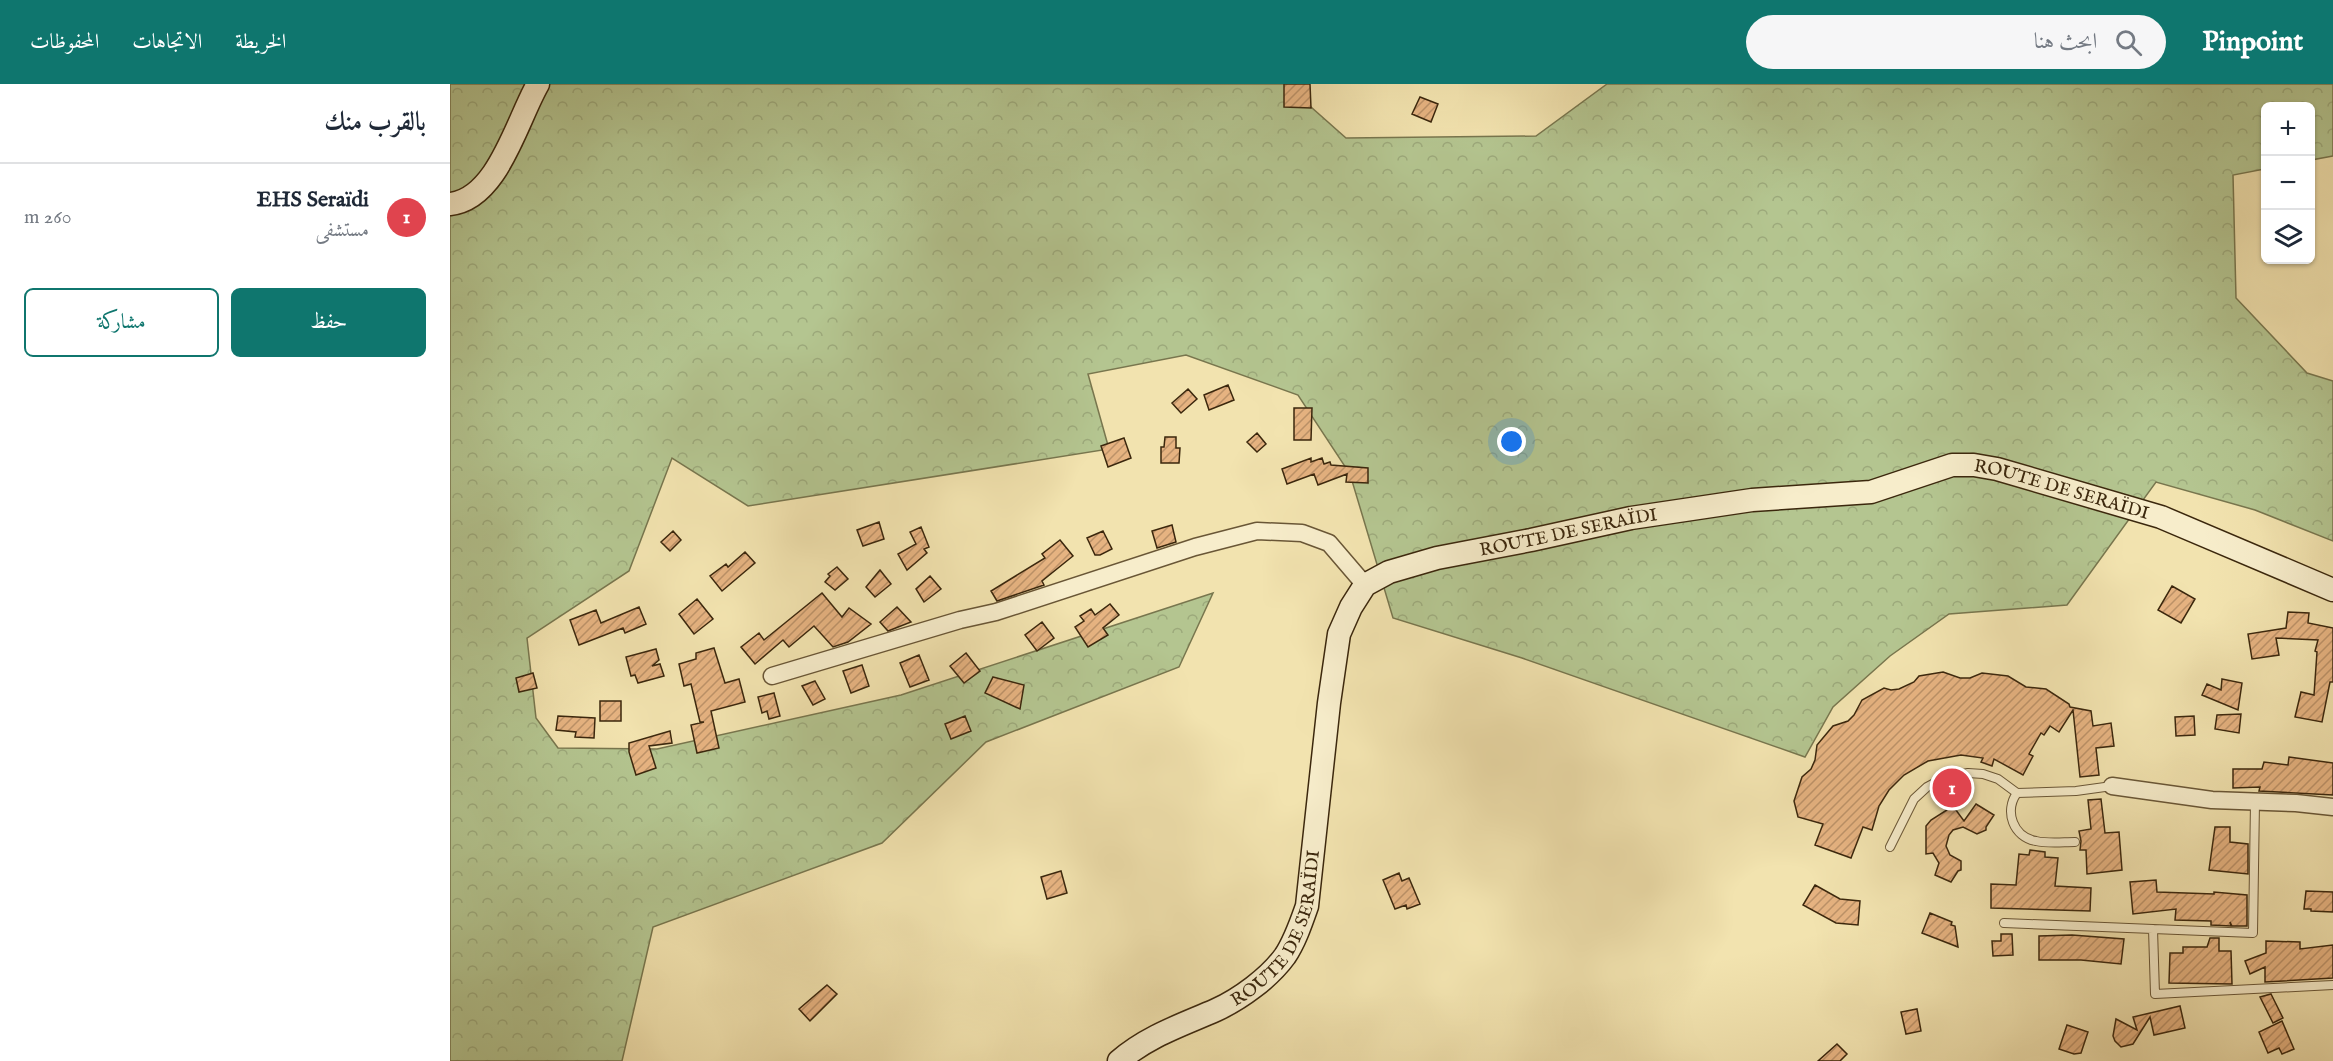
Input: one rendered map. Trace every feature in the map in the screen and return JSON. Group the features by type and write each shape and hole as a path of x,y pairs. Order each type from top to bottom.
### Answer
{"main road":[{"path":"450,204 471,197 493,176 538,84"},
{"name":"ROUTE DE SERAÏDI","path":"1119,1061 1149,1039 1218,1009 1258,983 1284,957 1297,935 1307,906 1329,703 1339,634 1351,607 1365,585 1389,572 1437,558 1631,518 1752,500 1871,492 1932,470 1952,465 1974,465 1997,469 2161,517 2333,590"}],"street":[{"path":"772,676 960,620 996,612 1195,547 1257,531 1302,533 1329,543 1365,585"},
{"path":"2112,786 2212,800 2333,807"}],"lane":[{"path":"1890,848 1914,799 1927,787 1944,778 1968,773 1983,774 1998,779 2017,793 2076,791 2112,786"},
{"path":"2017,793 2010,807 2011,818 2016,828 2025,837 2035,841 2075,842"},
{"path":"2004,923 2253,933 2255,802"},
{"path":"2153,929 2155,994 2333,986"}],"green space":[{"path":"450,84 1285,84 1346,138 1536,136 1607,84 2333,84 2333,156 2315,159 2315,102 2261,102 2261,170 2233,175 2236,298 2307,373 2333,381 2333,541 2255,510 2156,482 2067,605 1949,614 1890,656 1833,707 1805,757 1522,658 1393,618 1350,474 1298,395 1186,355 1088,374 1109,449 748,506 672,458 629,571 527,638 536,718 558,748 657,749 901,695 1213,593 1179,667 986,742 882,843 653,927 622,1061 450,1061"}],"building":[{"path":"1284,84 1310,84 1311,108 1284,107"},
{"path":"1420,97 1438,104 1431,122 1412,114"},
{"path":"1228,385 1234,400 1209,410 1204,395"},
{"path":"1188,389 1197,399 1181,413 1172,403"},
{"path":"1294,408 1312,408 1311,440 1294,440"},
{"path":"1257,433 1266,444 1257,452 1247,442"},
{"path":"1165,437 1176,437 1176,448 1180,448 1179,463 1161,463 1161,447 1164,447"},
{"path":"1124,438 1131,458 1108,467 1101,446"},
{"path":"1311,458 1311,462 1322,458 1324,464 1330,462 1331,465 1368,468 1368,483 1346,482 1347,474 1318,485 1314,474 1287,484 1282,469"},
{"path":"879,522 884,539 863,546 857,530"},
{"path":"1172,525 1176,542 1157,548 1152,531"},
{"path":"921,527 929,547 924,549 927,553 907,570 898,554 916,544 910,532"},
{"path":"673,531 681,540 670,551 661,542"},
{"path":"1103,531 1112,549 1095,555 1087,538"},
{"path":"1060,540 1073,556 1042,581 1044,585 997,601 991,591 1045,558 1042,554"},
{"path":"745,552 755,563 722,591 710,576 726,564 728,567"},
{"path":"837,567 848,579 835,590 825,582 830,576 828,574"},
{"path":"880,570 891,584 875,597 866,587"},
{"path":"930,576 941,589 924,602 916,589"},
{"path":"2172,586 2195,599 2181,623 2158,610"},
{"path":"822,593 842,617 849,608 871,624 848,642 833,647 814,626 789,647 783,640 755,664 741,647 759,633 764,640"},
{"path":"697,599 713,619 694,634 679,614"},
{"path":"1110,604 1119,615 1103,628 1108,635 1088,647 1075,627 1084,621 1080,616 1091,609 1095,615"},
{"path":"639,607 646,624 625,633 623,628 579,645 570,620 596,610 601,623"},
{"path":"897,607 911,622 888,631 880,622"},
{"path":"2288,612 2309,613 2308,623 2333,628 2333,682 2330,682 2322,722 2295,717 2301,692 2314,695 2317,652 2315,651 2318,640 2276,638 2279,655 2252,659 2248,634 2286,628"},
{"path":"1042,622 1054,638 1037,651 1025,635"},
{"path":"714,648 725,683 739,679 745,702 711,711 719,748 697,753 691,725 704,722 700,722 691,684 684,686 679,664 696,659 696,653"},
{"path":"656,649 659,660 652,666 660,664 664,676 638,683 635,675 631,676 626,657"},
{"path":"966,653 980,671 964,683 950,666"},
{"path":"919,655 929,680 910,687 900,663"},
{"path":"862,665 869,686 851,693 843,671"},
{"path":"1943,672 1960,678 1970,678 1982,673 2008,676 2026,687 2046,689 2070,707 2091,711 2093,726 2111,723 2114,746 2096,748 2099,775 2080,777 2073,710 2059,732 2050,726 2044,735 2041,733 2029,754 2033,756 2023,775 1994,759 1992,766 1981,762 1983,758 1961,755 1928,761 1904,775 1889,790 1879,806 1872,830 1863,827 1851,858 1815,845 1823,824 1798,817 1794,801 1802,777 1811,769 1815,760 1817,745 1833,726 1848,721 1854,715 1862,700 1884,688 1899,689 1914,682 1919,676"},
{"path":"533,673 537,688 519,692 516,678"},
{"path":"993,677 1024,685 1020,709 985,693"},
{"path":"2222,679 2242,683 2238,710 2202,695 2207,684 2221,690"},
{"path":"815,681 825,699 813,705 802,686"},
{"path":"774,693 780,716 769,719 767,711 762,713 758,697"},
{"path":"600,701 621,701 621,721 600,721"},
{"path":"2241,714 2239,733 2215,729 2217,715"},
{"path":"558,716 595,718 594,738 575,737 576,732 556,730"},
{"path":"965,716 971,731 951,739 945,724"},
{"path":"2194,716 2195,735 2176,736 2175,717"},
{"path":"670,731 672,743 649,746 656,768 636,775 629,752 629,743"},
{"path":"2289,757 2333,763 2333,795 2259,791 2260,787 2233,788 2233,769 2262,769 2264,762 2288,765"},
{"path":"2101,799 2105,833 2119,832 2122,870 2087,874 2086,850 2080,850 2079,831 2091,829 2088,800"},
{"path":"1976,804 1994,815 1986,830 1977,834 1963,827 1953,830 1946,846 1950,855 1961,861 1961,870 1951,882 1935,875 1939,863 1933,853 1926,854 1926,826 1931,820 1953,806 1964,821"},
{"path":"2215,827 2230,827 2230,842 2248,844 2248,874 2209,870"},
{"path":"2030,850 2045,852 2045,857 2058,858 2055,886 2091,888 2090,911 1991,908 1991,884 2016,885 2019,854 2029,855"},
{"path":"1061,871 1067,893 1047,899 1041,877"},
{"path":"1399,873 1402,881 1409,878 1420,904 1407,909 1406,905 1395,909 1383,880"},
{"path":"2156,880 2157,892 2214,894 2214,892 2247,895 2247,926 2232,926 2230,922 2231,926 2211,925 2211,921 2175,920 2176,909 2133,914 2130,882"},
{"path":"1815,885 1840,899 1860,901 1858,925 1836,923 1803,905"},
{"path":"2306,891 2333,892 2333,912 2304,909"},
{"path":"1930,913 1952,922 1951,925 1955,926 1958,947 1922,933"},
{"path":"2001,934 2012,934 2013,955 1993,956 1992,941 2001,941"},
{"path":"2072,935 2124,939 2121,964 2081,960 2039,960 2039,936"},
{"path":"2210,938 2219,938 2219,951 2231,951 2232,984 2169,983 2170,953 2183,953 2183,947 2207,947"},
{"path":"2266,941 2300,942 2300,949 2333,945 2333,978 2265,982 2265,967 2250,974 2245,961 2266,953"},
{"path":"827,985 837,994 810,1021 799,1009"},
{"path":"2271,994 2283,1018 2273,1023 2260,997"},
{"path":"2180,1006 2185,1028 2154,1035 2150,1017 2133,1044 2121,1047 2115,1041 2113,1036 2116,1019 2137,1030 2133,1017"},
{"path":"1917,1009 1921,1031 1906,1034 1901,1012"},
{"path":"2282,1021 2294,1049 2282,1054 2279,1048 2268,1053 2259,1032"},
{"path":"2067,1025 2088,1032 2081,1053 2074,1054 2059,1049"},
{"path":"1837,1044 1847,1054 1840,1061 1818,1061"}],"place":[{"name":"EHS Seraïdi","path":"1952,788"}]}
